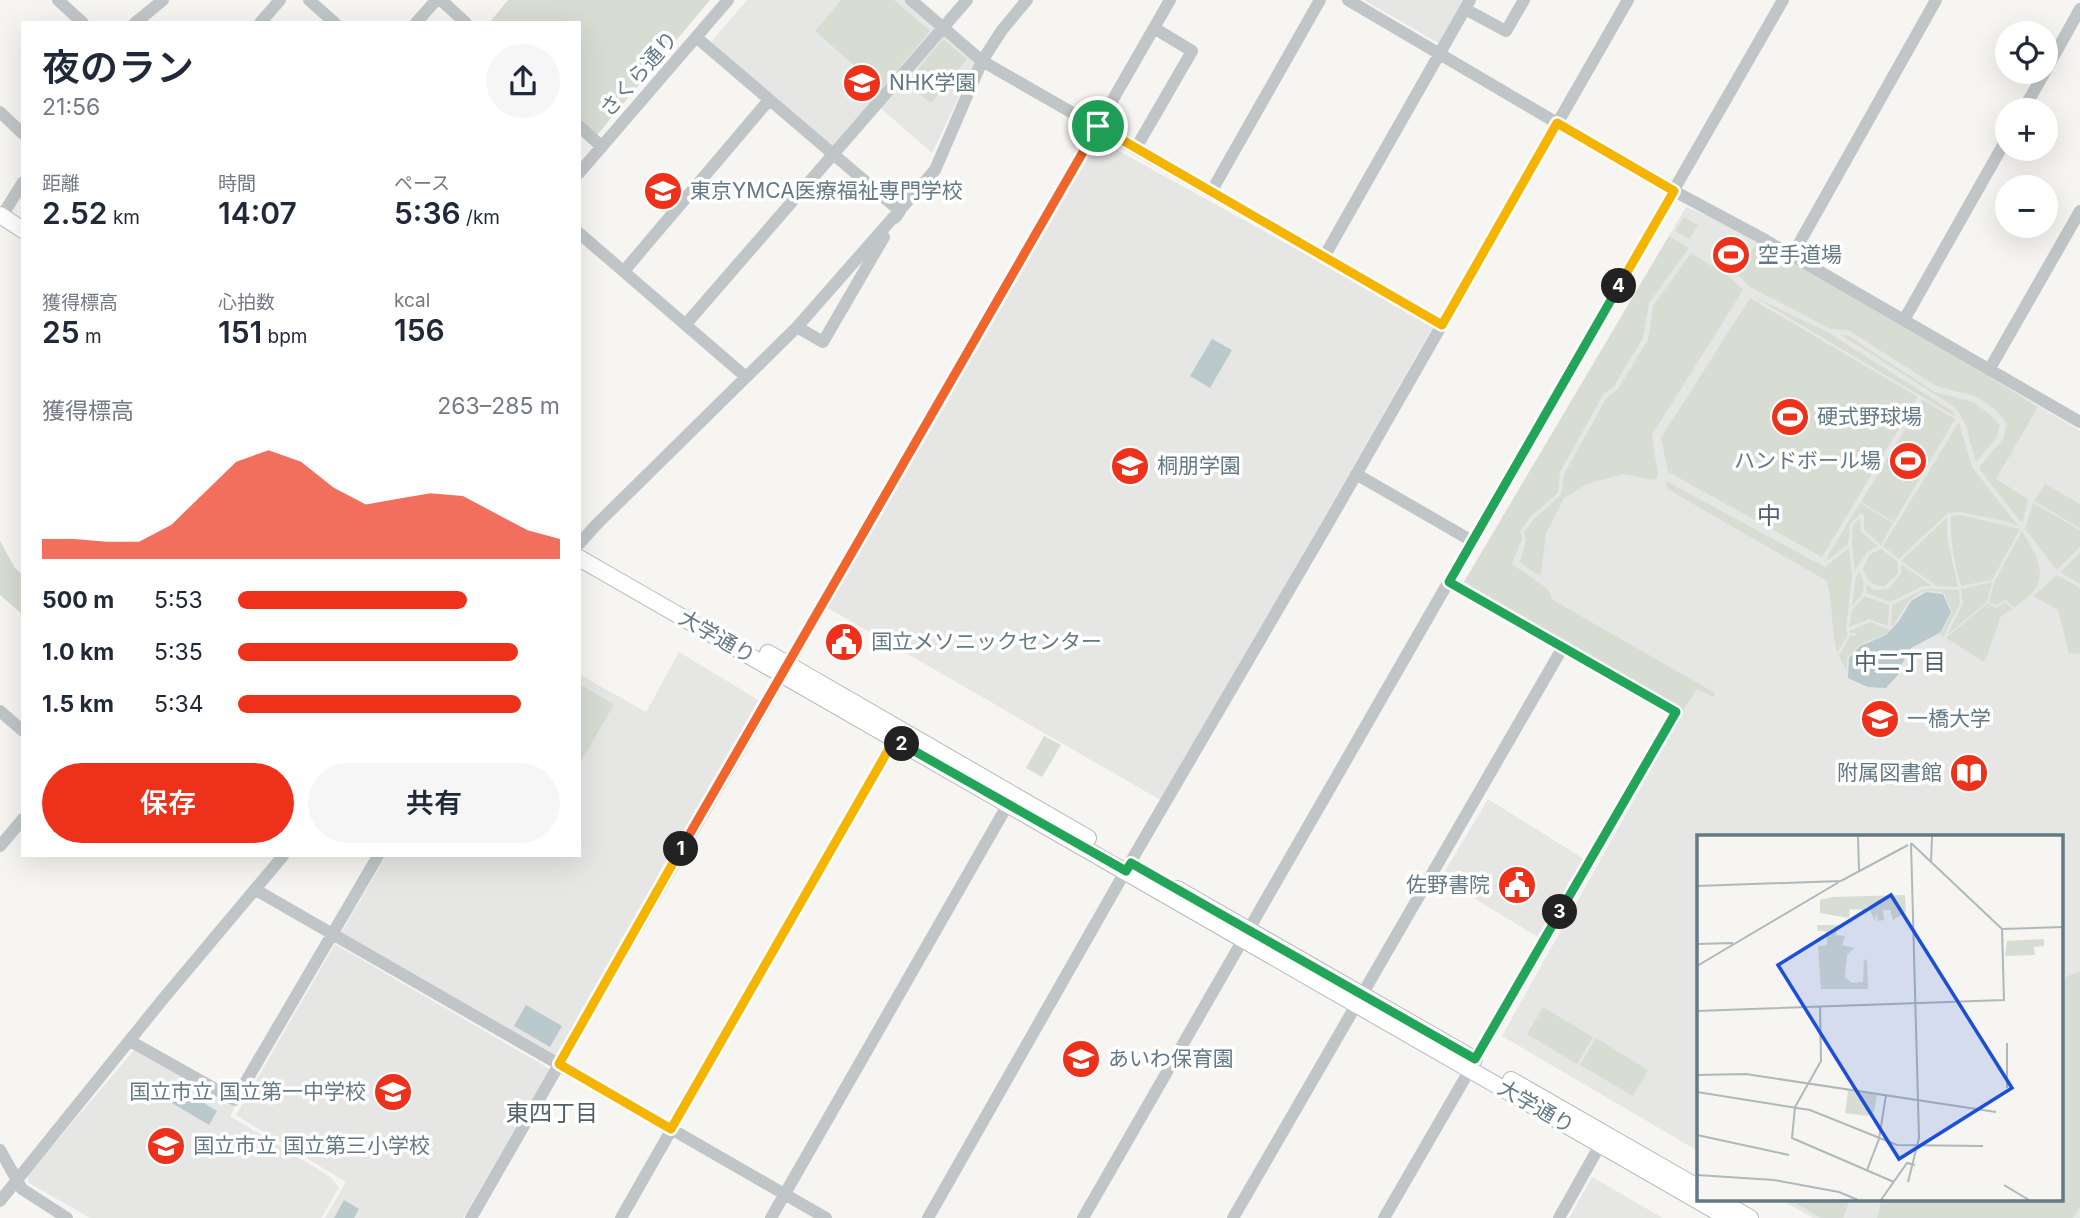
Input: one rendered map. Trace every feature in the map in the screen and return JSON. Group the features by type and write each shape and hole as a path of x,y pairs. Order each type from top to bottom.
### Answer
{"main road":[{"path":"1,217 21,229"},
{"name":"大学通り","path":"581,547 897,735 1603,1140 1697,1199"},
{"name":"大学通り","path":"581,559 785,669"},
{"name":"大学通り","path":"1603,1140 1697,1187"},
{"name":"大学通り","path":"1699,1200 1728,1218"},
{"path":"1719,1200 1750,1218"}],"street":[{"path":"137,21 163,0"},
{"path":"262,21 280,0"},
{"path":"309,0 325,5 334,21"},
{"path":"418,21 438,0 464,21"},
{"name":"さくら通り","path":"581,171 728,0"},
{"path":"911,0 982,61 1442,325"},
{"path":"686,324 967,0"},
{"path":"581,543 596,524 797,327 934,170 982,61 1002,30 1027,0"},
{"path":"471,1218 1170,0"},
{"path":"1211,192 1320,0"},
{"path":"1348,0 1674,191 2080,422"},
{"path":"1324,257 1468,4 1506,31 1524,0"},
{"path":"928,1218 1628,0"},
{"path":"1083,1218 1783,0"},
{"path":"1792,256 1936,0"},
{"path":"61,1 81,21"},
{"path":"2058,48 2080,9"},
{"path":"1136,148 1192,51 1154,28"},
{"path":"696,37 900,211"},
{"path":"624,271 769,100"},
{"path":"0,112 21,132"},
{"path":"581,128 602,147"},
{"path":"1904,320 1995,159"},
{"path":"1,217 21,185"},
{"path":"797,327 823,342 900,211"},
{"path":"1989,370 2080,211"},
{"path":"581,235 746,377"},
{"path":"1356,474 1472,541"},
{"path":"1384,1218 1676,712 1449,582"},
{"path":"1233,1218 1563,647"},
{"path":"0,711 21,729"},
{"path":"621,1218 897,735"},
{"path":"771,1218 1011,799"},
{"path":"0,846 21,821"},
{"path":"0,1201 282,857"},
{"path":"130,1041 235,1100 377,857"},
{"path":"256,890 826,1218"},
{"path":"1559,1218 1603,1140"},
{"path":"0,1150 22,1189 67,1218"}],"shaded area":[{"path":"508,0 710,0 597,135 581,121 581,21 491,21"},
{"name":"NHK学園","path":"747,0 905,0 976,62 932,153 876,104 834,151 711,42"},
{"path":"841,0 894,0 930,31 881,89 815,31"},
{"path":"1364,0 1465,0 1440,44"},
{"path":"943,39 967,59 931,103 907,83"},
{"name":"桐朋学園","path":"1099,140 1434,325 1162,801 826,607 1012,284"},
{"name":"一橋大学","path":"1686,207 1760,237 2080,431 2080,1218 1813,1218 1782,1200 2062,1200 2062,835 1697,835 1697,1150 1502,1036 1683,712 1464,582"},
{"path":"1684,217 1698,225 1690,239 1675,231"},
{"path":"1669,236 1689,248 1649,303 1643,338 1614,386 1603,395 1560,472 1558,493 1530,517 1520,531 1522,539 1512,564 1548,589 1553,600 1715,693 1713,697 1697,689 1682,712 1464,582"},
{"path":"1760,237 2038,407 1996,479 2028,499 2023,521 2020,521 1980,470 1980,466 2003,439 2007,423 1996,410 1975,396 1936,386 1848,330 1831,329 1750,287 1738,275"},
{"name":"空手道場","path":"1730,240 1745,249 1733,269 1718,261"},
{"path":"1691,253 1727,275 1743,290 1652,435 1658,475 1655,480 1623,474 1587,484 1564,498 1546,534 1541,574 1535,573 1520,562 1526,540 1524,533 1534,519 1561,495 1564,474 1606,399 1618,389 1648,340 1653,306"},
{"path":"1751,295 1829,333 1952,411 1956,417"},
{"name":"硬式野球場","path":"1750,298 1918,397 1822,557 1668,472 1661,438"},
{"path":"1841,335 1847,335 1935,392 1973,402 2000,425 1996,439 1976,462 1965,423 1955,407"},
{"path":"1212,339 1232,350 1210,388 1190,376"},
{"name":"ハンドボール場","path":"1923,400 1955,419 1894,522 1861,502"},
{"path":"1959,422 1972,467 2018,526 1959,512 1948,513 1899,559 1883,546"},
{"path":"1666,481 1825,567 1849,548 1852,575 1846,630 1848,634 1837,653 1827,581 1671,491 1667,488"},
{"path":"2045,484 2080,504 2080,528 2034,501"},
{"path":"1860,503 1893,523 1881,545 1864,530 1864,515 1861,513 1850,524 1848,544 1826,559"},
{"path":"2033,503 2080,530 2080,547 2057,570 2025,529"},
{"path":"1960,515 2020,529 1992,580 1961,586 1953,551 1951,525 1951,516"},
{"path":"1947,517 1947,536 1958,587 1937,586 1901,561"},
{"path":"1860,518 1861,532 1878,546 1867,552 1855,571 1853,525"},
{"path":"2022,531 2038,562 2040,578 2032,593 2014,608 2006,600 1995,605 1989,602 1994,582"},
{"path":"0,541 15,568 21,573 21,613 0,595"},
{"path":"1881,549 1898,562 1898,573 1885,586 1870,582 1863,569 1870,554"},
{"path":"2080,553 2080,584 2060,572"},
{"path":"1901,564 1932,586 1923,586 1890,602 1866,593 1867,585 1874,590 1888,589 1901,574"},
{"path":"1860,572 1863,590 1852,606 1856,576"},
{"path":"2057,575 2080,588 2080,654 2069,653 2058,610 2033,596"},
{"path":"1992,582 1987,602 1947,635 1963,604 1961,589"},
{"path":"1924,589 1959,590 1960,603 1943,637 1941,635 1952,612 1944,593 1940,592 1927,591 1915,596 1891,626 1892,605"},
{"path":"1926,592 1943,594 1951,612 1941,632 1911,648 1898,675 1886,688 1868,687 1848,678 1849,658 1860,646 1886,635 1899,621 1911,601"},
{"path":"1865,596 1889,605 1888,626 1869,619 1849,627 1852,610"},
{"path":"2005,602 2013,609 2001,616 1984,662 1946,638 1988,603 1996,608"},
{"path":"1871,622 1890,630 1859,645 1847,658 1847,673 1839,656 1850,636 1857,635 1849,631"},
{"path":"679,652 760,701 557,1057 341,933 385,857 581,857 581,675 646,712"},
{"path":"581,685 614,704 581,762"},
{"path":"1044,736 1061,745 1042,777 1026,768"},
{"path":"1488,799 1589,862 1541,939 1441,878"},
{"name":"国立市立 国立第一中学校","path":"335,944 550,1069 463,1218 325,1218 346,1182 236,1115"},
{"path":"2080,971 2080,1207 2073,1218 1877,1218 1882,1200 2062,1200 2062,979"},
{"path":"526,1005 562,1026 550,1047 514,1026"},
{"path":"1543,1007 1593,1037 1577,1064 1527,1034"},
{"path":"1596,1038 1648,1070 1633,1096 1580,1065"},
{"name":"国立市立 国立第三小学校","path":"134,1050 235,1107 230,1116 329,1176 339,1187 321,1218 90,1218 29,1183 27,1176"},
{"path":"181,1089 217,1111 209,1125 172,1103"},
{"path":"1592,1177 1663,1218 1569,1218"},
{"path":"344,1200 359,1209 354,1218 334,1218"},
{"path":"1790,1200 1850,1200 1843,1218 1821,1218"}],"place":[{"name":"NHK学園","path":"862,83"},
{"name":"東京YMCA医療福祉専門学校","path":"663,191"},
{"name":"空手道場","path":"1731,255"},
{"name":"硬式野球場","path":"1790,417"},
{"name":"ハンドボール場","path":"1908,461"},
{"name":"桐朋学園","path":"1130,466"},
{"name":"国立メソニックセンター","path":"844,642"},
{"name":"一橋大学","path":"1880,719"},
{"name":"附属図書館","path":"1969,773"},
{"name":"佐野書院","path":"1517,885"},
{"name":"あいわ保育園","path":"1081,1059"},
{"name":"国立市立 国立第一中学校","path":"393,1092"},
{"name":"国立市立 国立第三小学校","path":"166,1146"}],"district":[{"name":"中","path":"1769,516"},
{"name":"中二丁目","path":"1900,662"},
{"name":"東四丁目","path":"552,1113"}],"route":[{"path":"1557,123 1674,191 1449,582 1676,712 1475,1059 1131,863 1126,871 894,740 671,1129 559,1064 1098,126 1442,325 1557,123"}]}
